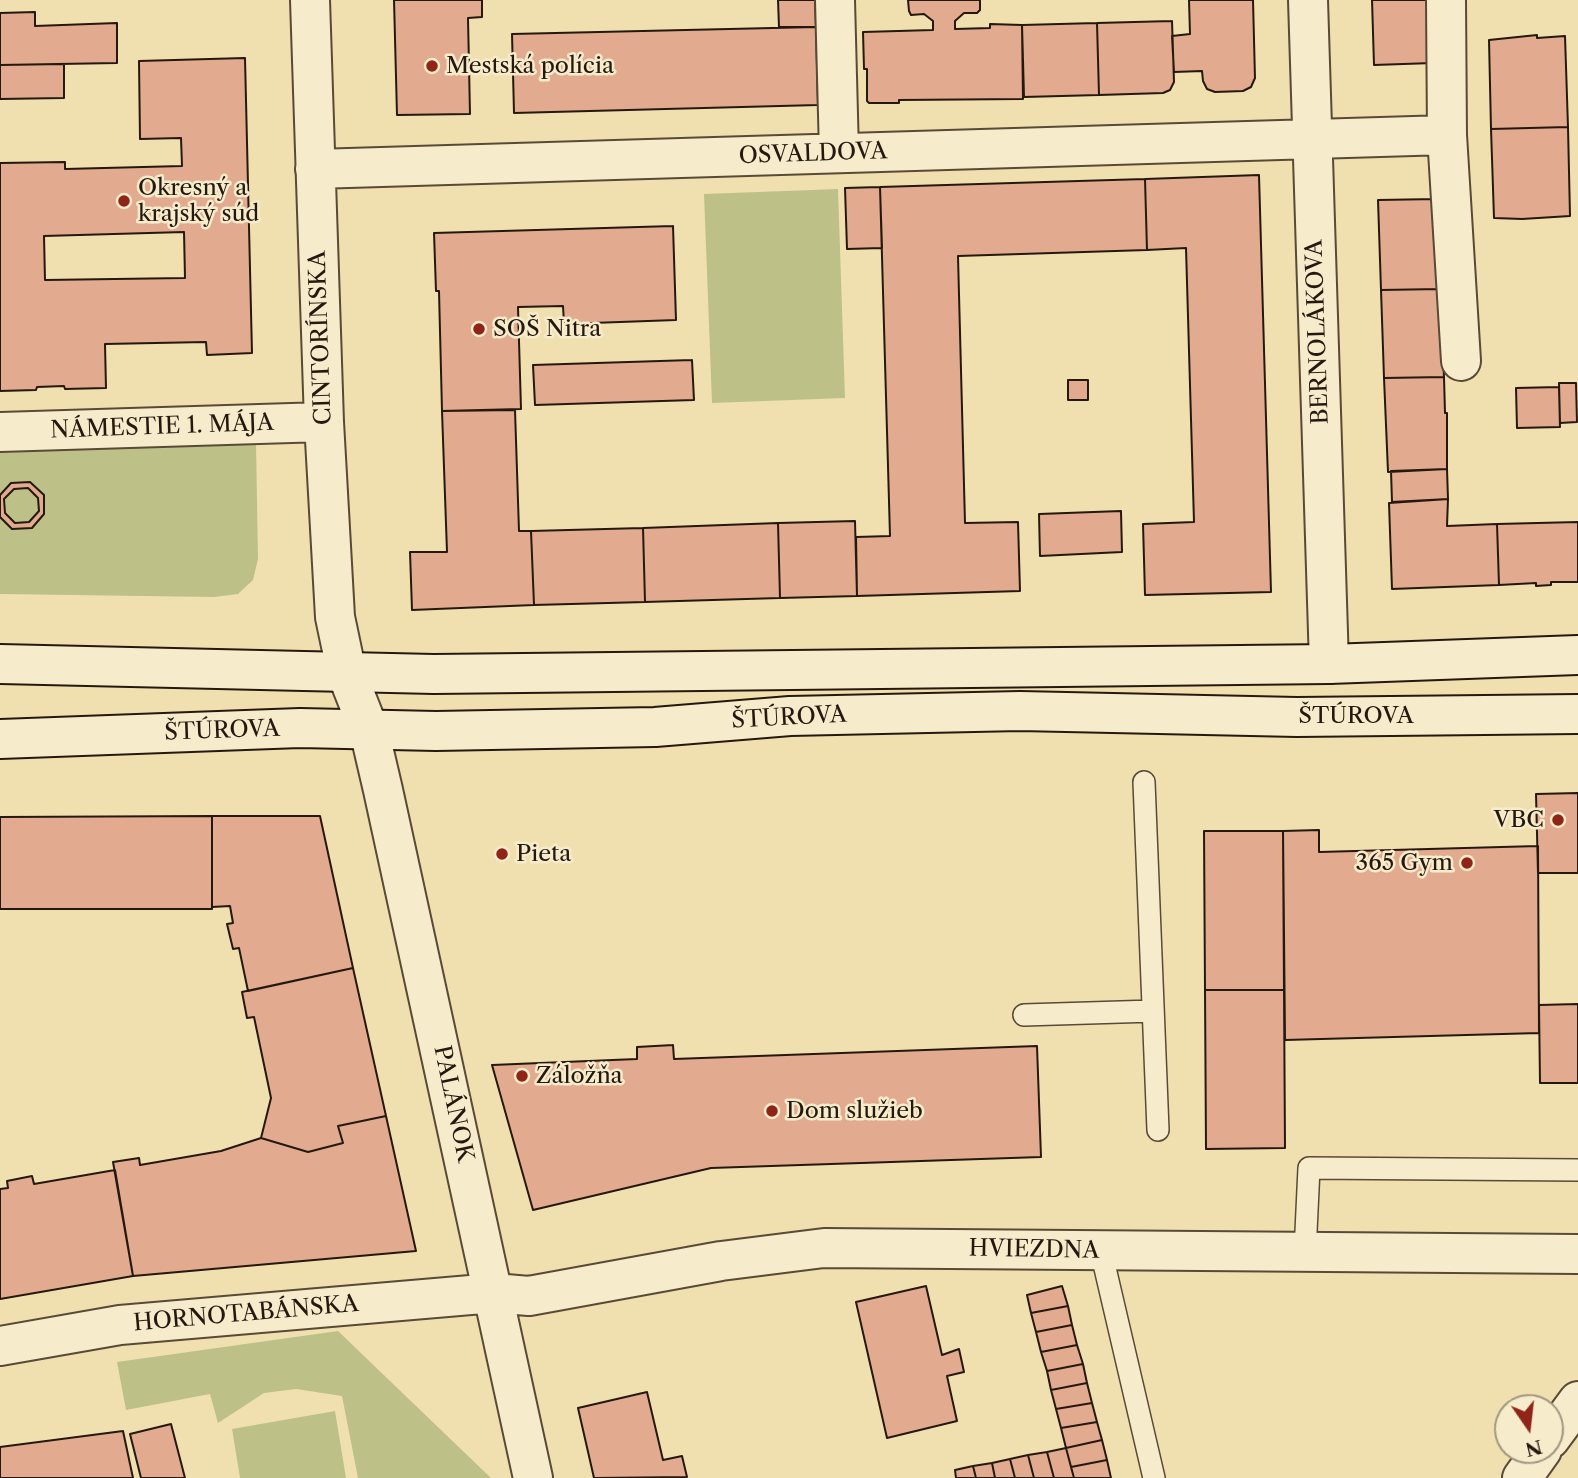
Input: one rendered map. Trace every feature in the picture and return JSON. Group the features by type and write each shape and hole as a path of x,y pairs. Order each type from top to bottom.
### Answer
{"street":[{"name":"CINTORÍNSKA","path":"310,0 324,422 335,617 347,674 369,730"},
{"path":"835,0 839,153"},
{"name":"BERNOLÁKOVA","path":"1308,0 1329,664"},
{"path":"1446,0 1447,135 1461,361"},
{"name":"OSVALDOVA","path":"316,169 1447,135"},
{"name":"NÁMESTIE 1. MÁJA","path":"0,432 324,422"},
{"name":"ŠTÚROVA","path":"0,664 347,674 1329,664 1578,655"},
{"name":"ŠTÚROVA","path":"0,738 300,728 436,731 656,727 790,716 1006,712 1297,717 1578,714"},
{"name":"PALÁNOK","path":"369,730 533,1478"},
{"name":"HVIEZDNA","path":"494,1293 528,1296 721,1261 824,1248 1578,1254"},
{"name":"HORNOTABÁNSKA","path":"0,1346 120,1325 494,1293"},
{"path":"1564,1420 1578,1401"}],"lane":[{"path":"1144,782 1158,1130"},
{"path":"1024,1015 1153,1011"},
{"path":"1305,1253 1309,1168 1578,1170"},
{"path":"1101,1251 1154,1478"}],"green space":[{"path":"838,189 845,398 712,403 704,194"},
{"path":"256,442 258,559 253,580 238,594 214,597 0,594 0,447"},
{"path":"338,1331 491,1478 358,1478 342,1396 296,1389 264,1393 218,1423 210,1394 126,1410 117,1362"},
{"path":"335,1411 346,1478 240,1478 232,1429"}],"building":[{"name":"Mestská polícia","path":"394,0 482,0 482,17 468,18 470,114 397,115"},
{"path":"778,0 815,0 816,27 779,27"},
{"path":"908,0 980,0 980,10 977,13 964,13 955,21 955,29 990,28 990,24 1022,25 1023,99 899,100 899,103 869,103 867,69 864,69 863,32 933,30 933,21 924,14 911,15"},
{"path":"1189,0 1253,0 1255,78 1251,87 1243,91 1215,92 1207,89 1202,71 1174,72 1172,36 1190,34"},
{"path":"1372,0 1431,0 1433,63 1374,65"},
{"path":"35,12 35,26 117,23 117,63 0,65 0,13"},
{"path":"1172,21 1174,82 1170,90 1163,93 1099,95 1097,23"},
{"path":"1097,23 1099,95 1024,97 1022,25"},
{"path":"816,27 818,105 514,113 512,34"},
{"path":"1537,35 1537,38 1565,36 1568,127 1491,129 1489,40"},
{"name":"Okresný a krajský súd","path":"245,58 252,353 207,355 206,342 105,344 106,388 65,389 64,386 0,391 0,163 65,162 65,169 182,166 181,138 140,139 139,61","holes":["184,232 185,278 45,280 44,236"]},
{"path":"64,64 64,98 0,99 0,65"},
{"path":"1568,127 1570,216 1494,218 1491,129"},
{"path":"1259,175 1271,592 1145,595 1143,524 1194,522 1186,248 1147,250 1145,179"},
{"path":"1145,179 1147,250 958,256 965,523 1018,522 1020,591 857,596 856,537 890,536 880,187"},
{"path":"880,187 882,248 847,249 845,188"},
{"path":"1437,199 1440,289 1381,290 1378,200"},
{"path":"673,226 676,320 564,324 563,306 518,307 521,409 442,411 439,291 436,291 434,233"},
{"path":"1440,289 1444,377 1384,378 1381,290"},
{"path":"692,360 694,400 535,405 533,365"},
{"path":"1444,377 1447,469 1388,472 1384,378"},
{"path":"1068,380 1088,380 1088,400 1068,400"},
{"path":"1559,383 1576,383 1577,422 1560,423"},
{"path":"1559,387 1560,427 1517,428 1516,388"},
{"path":"515,410 519,531 531,531 534,605 412,610 410,552 447,552 442,411"},
{"path":"1447,469 1448,499 1392,502 1391,471"},
{"path":"30,482 44,495 44,514 32,528 12,529 0,517 0,495 11,483","holes":["28,488 38,498 39,511 29,522 15,523 5,513 4,499 14,489"]},
{"path":"1448,499 1447,526 1497,524 1499,585 1392,589 1389,503"},
{"path":"1121,511 1122,552 1040,556 1039,514"},
{"path":"855,521 857,596 780,598 778,523"},
{"path":"1578,522 1578,582 1551,582 1551,585 1536,586 1536,583 1499,585 1497,524"},
{"path":"778,523 780,598 645,602 643,528"},
{"path":"643,528 645,602 534,605 531,531"},
{"name":"VBC","path":"1578,793 1578,873 1538,873 1536,794"},
{"path":"212,816 212,909 0,909 0,817"},
{"path":"212,816 320,816 353,968 248,991 239,948 233,949 227,924 233,923 230,906 212,907"},
{"path":"1319,830 1319,852 1538,846 1539,1033 1285,1040 1283,831"},
{"path":"1204,831 1283,831 1284,990 1205,990"},
{"path":"353,968 386,1116 338,1126 343,1143 308,1152 261,1138 271,1098 254,1017 247,1018 242,992"},
{"path":"1205,990 1284,990 1285,1148 1206,1149"},
{"path":"1578,1004 1578,1083 1540,1083 1539,1005"},
{"name":"Dom služieb","path":"673,1045 674,1059 1037,1046 1041,1157 711,1168 533,1210 492,1065 637,1059 637,1047"},
{"path":"386,1116 416,1251 133,1276 113,1162 139,1158 140,1165 221,1151 261,1138 308,1152 343,1143 338,1126"},
{"path":"115,1170 133,1276 0,1299 0,1189 8,1188 7,1181 32,1176 34,1184"},
{"path":"926,1286 942,1355 959,1349 964,1372 947,1376 957,1421 887,1438 856,1302"},
{"path":"1062,1286 1068,1306 1031,1313 1027,1295"},
{"path":"1068,1306 1072,1325 1036,1332 1031,1313"},
{"path":"1072,1325 1077,1345 1041,1352 1036,1332"},
{"path":"1077,1345 1083,1364 1047,1371 1041,1352"},
{"path":"1083,1364 1087,1383 1051,1390 1047,1371"},
{"path":"1087,1383 1092,1403 1056,1409 1051,1390"},
{"path":"647,1392 663,1460 682,1456 687,1477 594,1478 578,1408"},
{"path":"1092,1403 1097,1422 1061,1428 1056,1409"},
{"path":"1097,1422 1102,1440 1066,1448 1061,1428"},
{"path":"171,1424 185,1478 141,1478 130,1434"},
{"path":"123,1431 133,1478 0,1478 0,1447"},
{"path":"1102,1440 1107,1460 1071,1467 1066,1448"},
{"path":"1066,1448 1074,1478 1054,1478 1047,1452"},
{"path":"1047,1452 1054,1478 1034,1478 1028,1455"},
{"path":"1028,1455 1034,1478 1015,1478 1010,1459"},
{"path":"1010,1459 1015,1478 995,1478 992,1463"},
{"path":"1107,1460 1111,1478 1074,1478 1071,1467"},
{"path":"992,1463 995,1478 976,1478 973,1466"},
{"path":"973,1466 976,1478 956,1478 955,1470"}],"place":[{"name":"Mestská polícia","path":"432,66"},
{"name":"Okresný a krajský súd","path":"124,201"},
{"name":"SOŠ Nitra","path":"479,329"},
{"name":"VBC","path":"1558,820"},
{"name":"Pieta","path":"502,854"},
{"name":"365 Gym","path":"1467,863"},
{"name":"Záložňa","path":"522,1076"},
{"name":"Dom služieb","path":"772,1111"}]}
